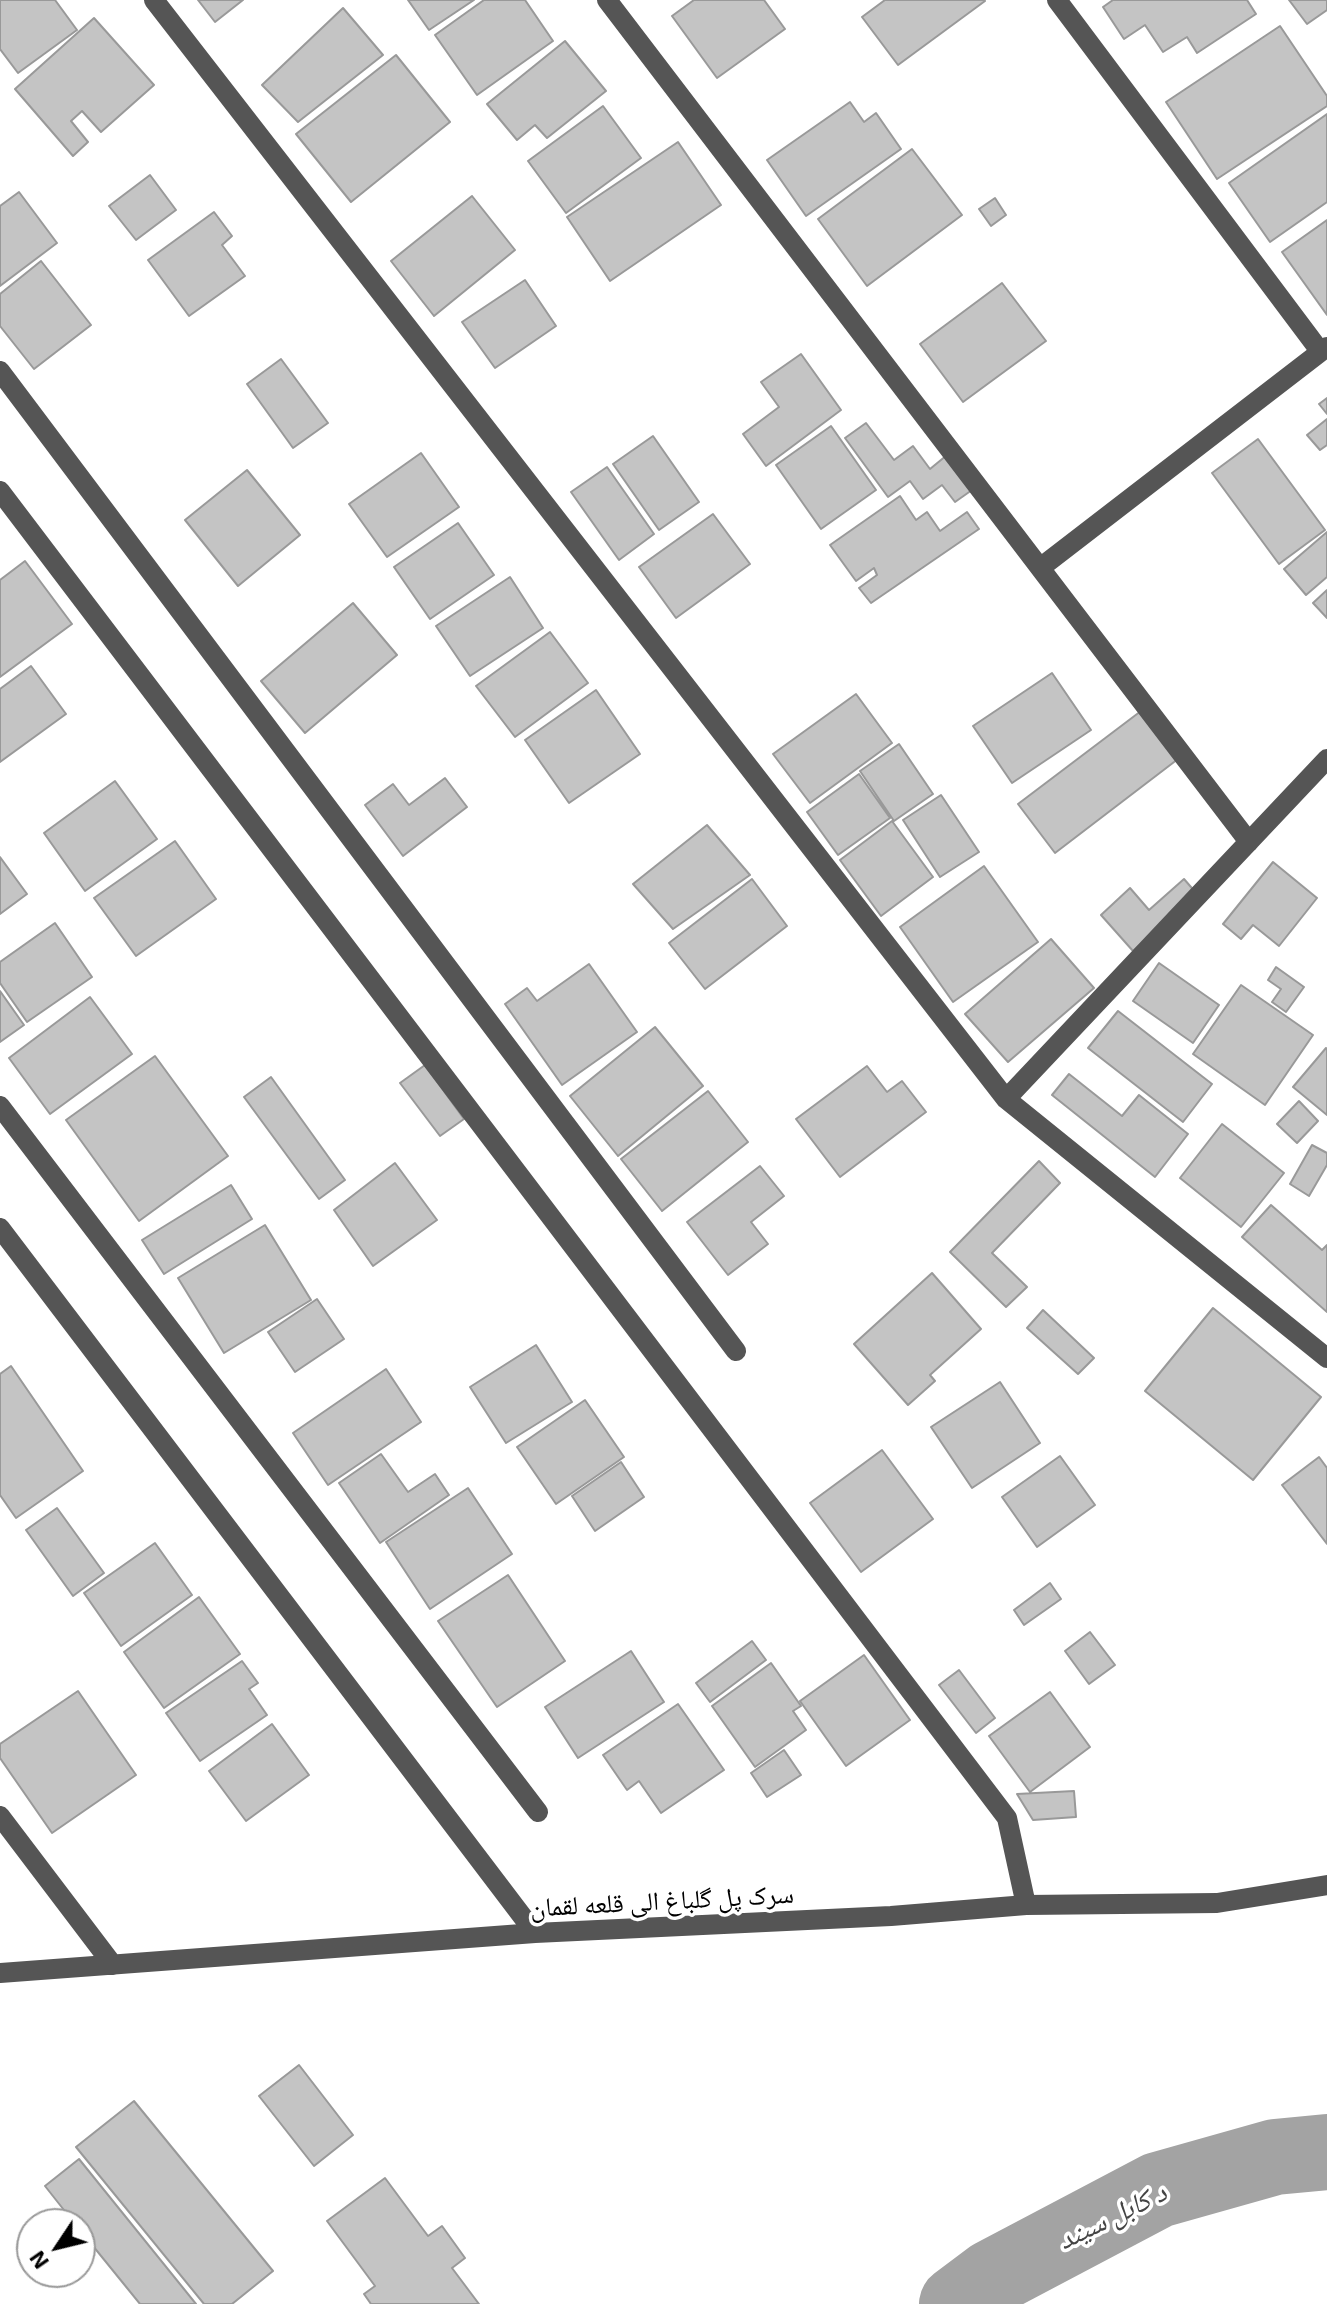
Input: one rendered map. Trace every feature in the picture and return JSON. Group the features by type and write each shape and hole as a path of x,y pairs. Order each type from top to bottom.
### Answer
{"street":[{"path":"154,0 1006,1099 1327,1358"},
{"path":"607,0 1249,842"},
{"path":"1040,568 1324,349 1057,0"},
{"path":"0,371 736,1351"},
{"path":"0,491 1007,1818 1026,1905"},
{"path":"1006,1099 1327,759"},
{"path":"0,1106 538,1812"},
{"path":"0,1228 535,1933"},
{"path":"0,1816 113,1965"},
{"name":"سرک پل گلباغ الی قلعه لقمان","path":"0,1973 535,1933 891,1916 1026,1905 1217,1903 1327,1885"}],"building":[{"path":"0,0 55,0 77,30 18,73 0,49"},
{"path":"198,0 243,0 215,22"},
{"path":"408,0 474,0 429,30"},
{"path":"484,0 525,0 553,41 477,95 435,35"},
{"path":"694,0 764,0 785,29 717,78 672,16"},
{"path":"885,0 985,1 898,65 862,17"},
{"path":"1113,0 1247,0 1256,14 1197,53 1187,37 1163,52 1145,25 1124,39 1103,7"},
{"path":"1289,0 1327,0 1327,10 1307,24"},
{"path":"343,8 383,55 298,122 262,85"},
{"path":"94,18 154,85 101,132 82,111 71,121 88,142 73,156 15,89"},
{"path":"1280,26 1327,96 1327,106 1217,179 1166,102"},
{"path":"565,41 606,91 547,138 535,125 517,140 487,104"},
{"path":"396,55 450,122 351,202 296,134"},
{"path":"850,102 864,122 876,113 901,149 806,216 767,160"},
{"path":"603,106 641,158 566,213 528,161"},
{"path":"1327,114 1327,202 1270,242 1229,183"},
{"path":"678,142 721,205 610,281 567,217"},
{"path":"912,149 962,215 867,286 818,219"},
{"path":"150,175 176,210 136,240 109,206"},
{"path":"19,192 57,243 0,286 0,206"},
{"path":"472,196 515,250 434,316 391,261"},
{"path":"995,198 1006,215 991,226 979,209"},
{"path":"214,212 232,236 222,245 245,276 189,316 148,260"},
{"path":"1327,220 1327,315 1282,252"},
{"path":"41,261 91,325 34,369 0,326 0,294"},
{"path":"525,280 556,326 495,368 462,322"},
{"path":"1002,283 1046,341 963,402 920,344"},
{"path":"801,354 841,410 766,466 743,434 779,407 761,382"},
{"path":"281,359 328,423 293,448 247,384"},
{"path":"1327,398 1327,414 1319,404"},
{"path":"1327,419 1327,445 1320,450 1307,435"},
{"path":"866,423 894,460 913,446 930,469 947,455 972,490 955,502 942,485 923,499 910,481 888,497 845,438"},
{"path":"831,426 876,490 821,529 776,465"},
{"path":"653,436 699,502 659,530 613,464"},
{"path":"1258,439 1325,530 1279,564 1212,473"},
{"path":"421,453 459,507 387,557 349,504"},
{"path":"607,467 654,534 619,560 571,492"},
{"path":"247,470 300,535 238,586 185,520"},
{"path":"900,496 916,520 927,512 940,531 967,512 979,529 871,603 859,588 877,575 874,568 856,581 830,545"},
{"path":"713,514 750,564 676,618 639,567"},
{"path":"458,523 494,575 430,619 394,567"},
{"path":"1327,532 1327,577 1306,595 1284,569"},
{"path":"25,561 72,624 0,677 0,580"},
{"path":"510,577 543,628 470,676 436,626"},
{"path":"1327,590 1327,618 1313,603"},
{"path":"353,603 397,655 305,733 261,681"},
{"path":"550,632 588,683 515,737 476,686"},
{"path":"31,666 66,714 0,762 0,689"},
{"path":"1052,673 1091,730 1012,783 973,726"},
{"path":"596,690 640,754 569,803 525,740"},
{"path":"856,694 892,743 810,803 773,754"},
{"path":"1141,711 1178,759 1055,853 1018,804"},
{"path":"899,744 933,794 894,821 860,771"},
{"path":"859,774 890,818 838,855 807,812"},
{"path":"445,778 467,807 403,856 365,805 393,784 409,805"},
{"path":"115,781 157,839 85,891 44,833"},
{"path":"941,795 979,852 940,877 903,820"},
{"path":"892,821 933,877 881,916 840,860"},
{"path":"707,825 750,875 673,929 633,884"},
{"path":"175,841 216,899 136,956 94,898"},
{"path":"0,857 27,894 0,914"},
{"path":"1273,862 1317,898 1279,946 1253,925 1241,939 1223,924"},
{"path":"984,866 1038,942 953,1002 900,927"},
{"path":"752,879 787,926 705,989 669,943"},
{"path":"1184,879 1197,894 1133,951 1101,915 1130,888 1149,910"},
{"path":"55,923 92,977 27,1022 0,983 0,962"},
{"path":"1051,939 1094,988 1008,1062 965,1014"},
{"path":"1159,963 1219,1005 1193,1043 1133,1001"},
{"path":"589,964 637,1032 562,1085 505,1004 527,988 537,1001"},
{"path":"1276,967 1304,987 1286,1012 1272,1002 1281,989 1268,980"},
{"path":"1241,985 1313,1035 1265,1105 1193,1054"},
{"path":"0,991 24,1025 0,1042"},
{"path":"90,997 132,1054 50,1114 9,1058"},
{"path":"1118,1011 1212,1084 1183,1122 1088,1048"},
{"path":"655,1027 703,1086 618,1156 570,1096"},
{"path":"1327,1049 1327,1115 1293,1087"},
{"path":"155,1056 228,1156 139,1221 66,1120"},
{"path":"425,1065 464,1119 440,1136 400,1083"},
{"path":"867,1066 887,1092 902,1081 926,1112 840,1177 796,1119"},
{"path":"1069,1074 1122,1116 1139,1095 1188,1134 1155,1177 1052,1095"},
{"path":"271,1077 345,1180 319,1199 244,1097"},
{"path":"708,1091 748,1142 662,1211 621,1159"},
{"path":"1299,1101 1318,1121 1297,1143 1277,1124"},
{"path":"1222,1124 1284,1173 1241,1227 1180,1178"},
{"path":"1312,1145 1327,1153 1327,1165 1309,1196 1290,1184"},
{"path":"1039,1161 1060,1183 992,1253 1027,1287 1006,1307 950,1252"},
{"path":"395,1163 437,1220 373,1266 334,1210"},
{"path":"760,1166 784,1196 751,1222 768,1244 728,1275 687,1222"},
{"path":"231,1185 252,1219 164,1274 142,1240"},
{"path":"1271,1205 1322,1250 1327,1245 1327,1312 1242,1237"},
{"path":"265,1225 311,1300 224,1353 178,1278"},
{"path":"932,1273 981,1329 930,1375 935,1381 908,1405 854,1344"},
{"path":"317,1299 344,1339 295,1372 268,1332"},
{"path":"1213,1308 1321,1397 1253,1480 1145,1391"},
{"path":"1043,1310 1094,1358 1078,1374 1027,1328"},
{"path":"536,1345 572,1402 506,1443 470,1387"},
{"path":"11,1366 83,1471 16,1518 0,1495 0,1374"},
{"path":"386,1369 421,1422 328,1485 293,1433"},
{"path":"1000,1382 1040,1443 972,1488 931,1427"},
{"path":"585,1400 624,1457 556,1504 517,1447"},
{"path":"882,1450 933,1519 861,1572 810,1503"},
{"path":"381,1454 408,1492 435,1474 449,1495 380,1543 339,1483"},
{"path":"1060,1456 1095,1505 1037,1547 1002,1497"},
{"path":"1319,1457 1327,1468 1327,1544 1282,1485"},
{"path":"621,1462 644,1497 595,1531 572,1496"},
{"path":"468,1488 512,1554 430,1609 386,1542"},
{"path":"57,1508 104,1573 73,1596 26,1530"},
{"path":"155,1543 192,1595 121,1646 84,1593"},
{"path":"508,1575 565,1661 497,1707 438,1621"},
{"path":"1050,1583 1061,1599 1024,1625 1014,1610"},
{"path":"199,1597 240,1654 164,1708 124,1652"},
{"path":"1090,1632 1115,1665 1089,1684 1065,1651"},
{"path":"752,1641 766,1660 710,1702 696,1683"},
{"path":"631,1651 664,1702 578,1758 545,1707"},
{"path":"864,1655 910,1720 846,1766 800,1701"},
{"path":"242,1661 258,1683 249,1689 267,1715 200,1761 166,1713"},
{"path":"771,1663 801,1706 793,1711 806,1730 755,1767 712,1706"},
{"path":"959,1670 995,1718 976,1733 939,1685"},
{"path":"78,1691 136,1775 52,1833 0,1758 0,1744"},
{"path":"1050,1692 1090,1747 1030,1792 989,1736"},
{"path":"678,1704 724,1770 661,1813 639,1781 627,1790 603,1755"},
{"path":"272,1724 309,1775 246,1821 209,1771"},
{"path":"784,1750 801,1775 767,1797 751,1773"},
{"path":"1074,1791 1076,1817 1033,1820 1017,1794"},
{"path":"299,2065 353,2135 314,2166 259,2096"},
{"path":"134,2101 273,2271 232,2304 204,2304 76,2147"},
{"path":"79,2159 196,2304 140,2304 96,2250 96,2208 62,2208 45,2186"},
{"path":"385,2178 428,2236 442,2226 465,2258 452,2268 479,2304 371,2304 364,2294 375,2286 327,2221"}],"waterway":[{"name":"د کابل سيند","path":"957,2304 993,2277 1158,2190 1275,2157 1327,2152"}]}
